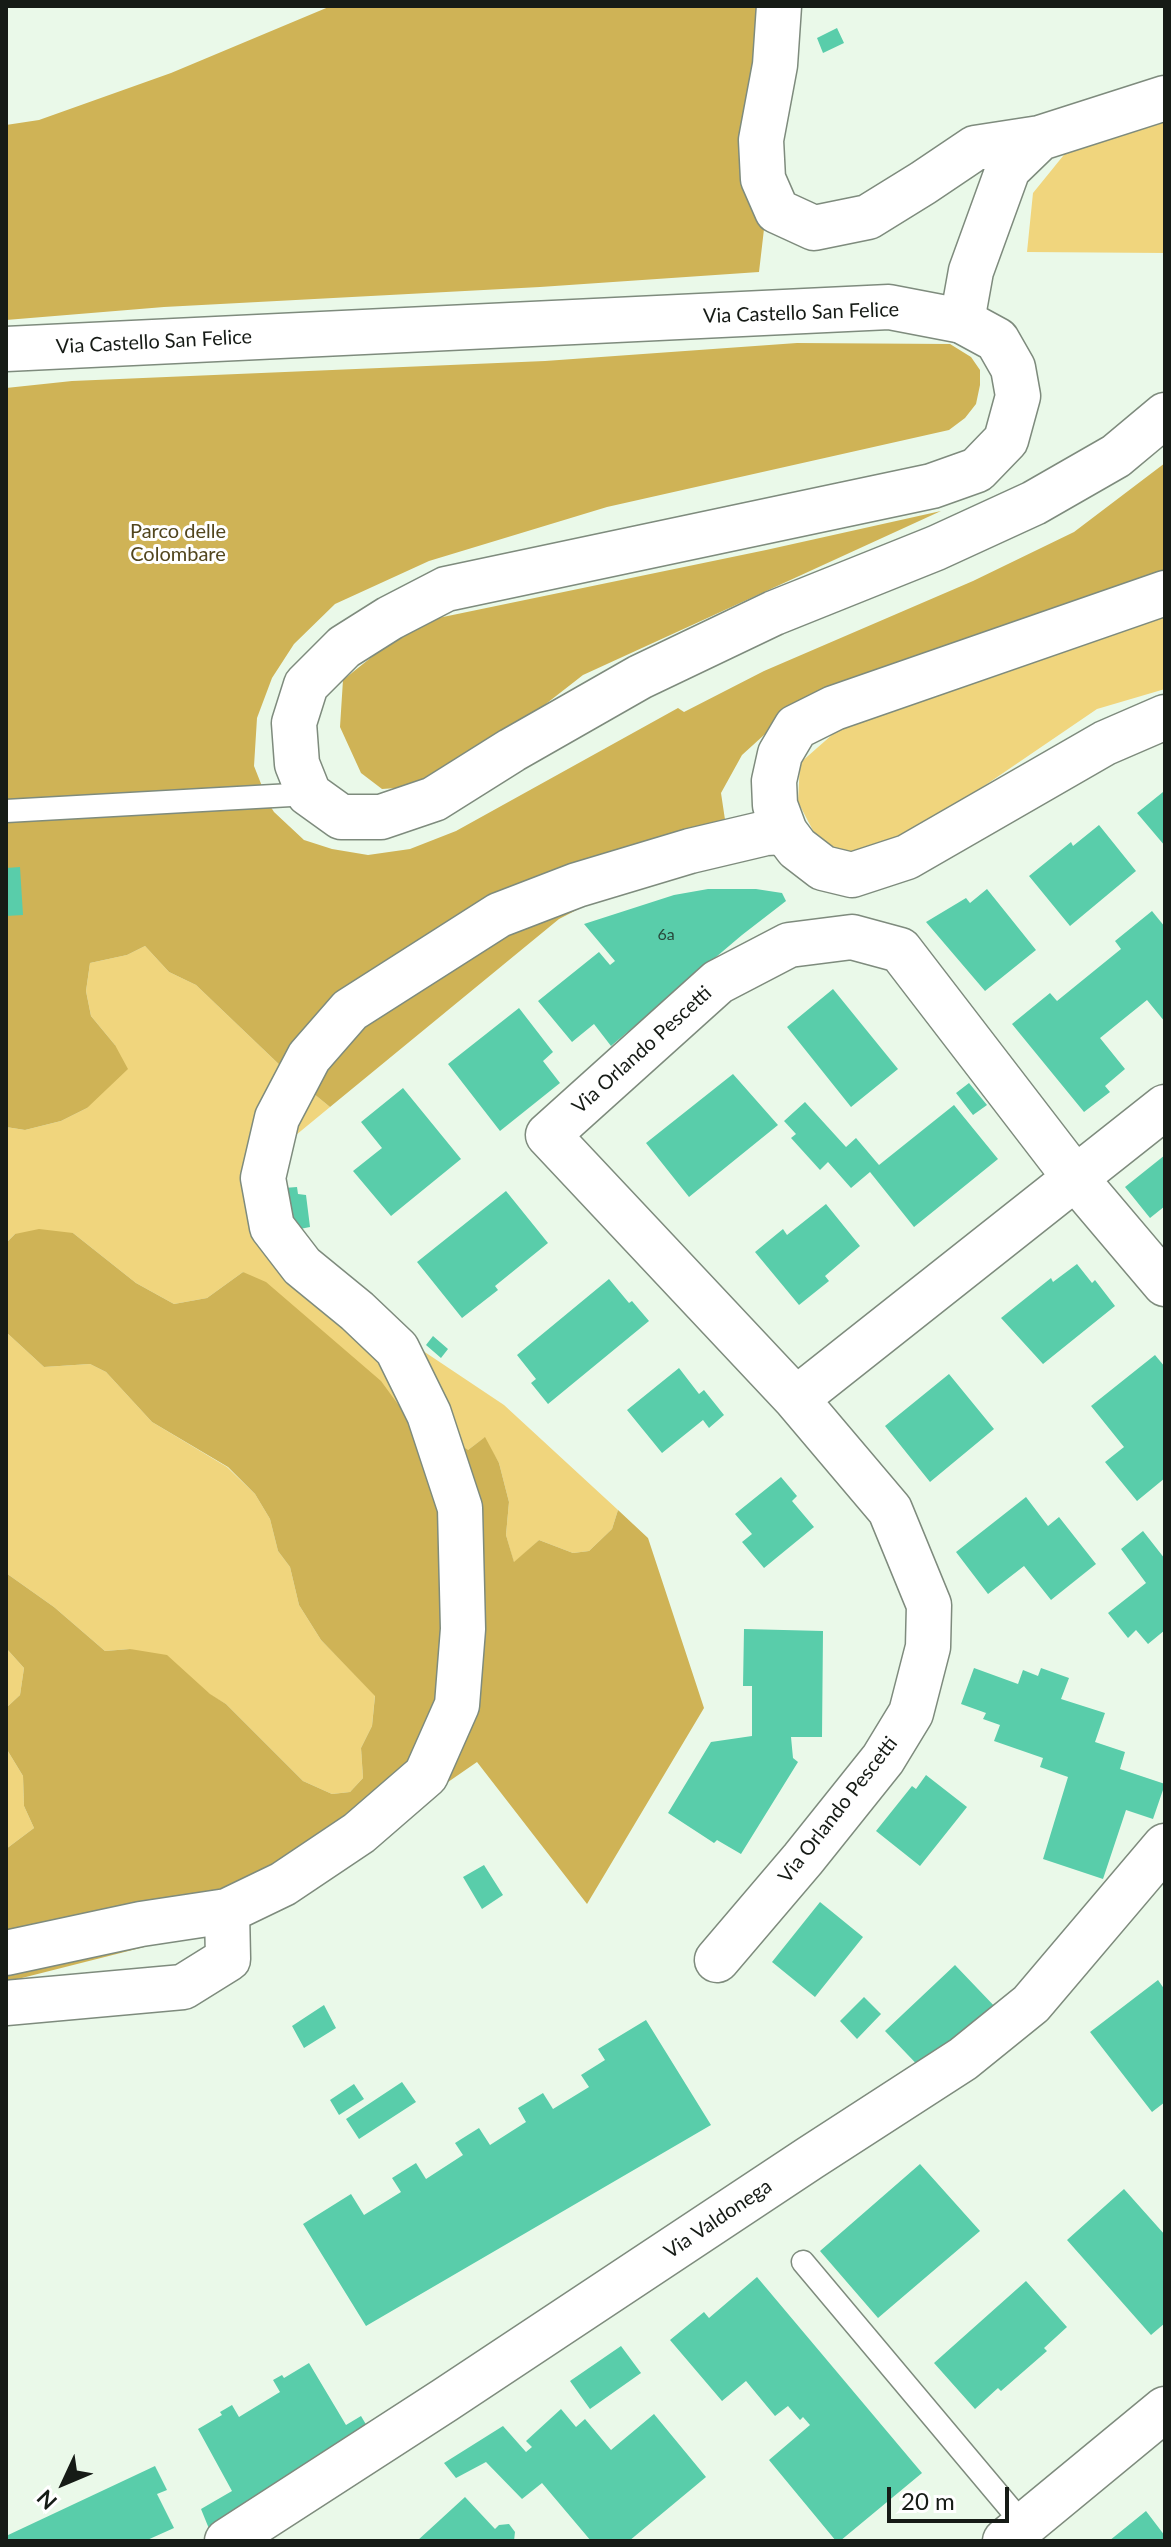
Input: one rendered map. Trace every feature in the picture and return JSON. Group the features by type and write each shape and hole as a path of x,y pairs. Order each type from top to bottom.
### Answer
{"street":[{"path":"779,6 775,65 761,140 763,179 777,211 814,228 868,217 975,148 1040,138 1165,98"},
{"path":"962,321 971,271 1008,169 1040,138"},
{"name":"Via Castello San Felice","path":"6,349 889,307 962,321 997,340 1013,368 1018,396 1006,440 977,470 932,486 446,589 390,618 344,647 306,685 294,723 297,764 309,794"},
{"path":"309,794 341,817 381,817 434,799 512,750 640,677 774,613 936,548 1034,503 1116,456 1165,415"},
{"path":"1165,593 834,708 796,727 780,754 774,781 775,805 785,832 797,848 823,868 852,875 907,857 1105,743 1165,717"},
{"path":"6,1953 141,1924 227,1911 283,1884 359,1833 426,1775 457,1705 463,1629 460,1508 429,1414 397,1349 302,1266 272,1227 263,1178 277,1118 309,1057 350,1010 499,915 577,885 690,851 766,833 785,832"},
{"name":"Via Orlando Pescetti","path":"717,1960 883,1759 911,1713 928,1647 929,1605 890,1510 796,1399 548,1135 718,982 789,945 852,937 900,950 1076,1179"},
{"path":"796,1399 1165,1107"},
{"path":"1076,1179 1165,1284"},
{"name":"Via Valdonega","path":"227,2541 963,2059 1031,2004 1160,1864"},
{"path":"6,2003 183,1987 228,1959 227,1911"},
{"path":"1015,2533 1165,2409"}],"lane":[{"path":"6,811 309,794"},
{"path":"803,2262 1015,2533"}],"shaded area":[{"path":"1165,117 1165,253 1027,252 1033,193 1076,140"},
{"path":"1165,613 1165,689 1097,709 896,846 858,856 819,842 798,802 800,763 850,719"},
{"path":"145,946 169,972 196,985 286,1071 330,1107 279,1149 275,1252 504,1405 618,1510 612,1529 589,1551 573,1553 539,1540 514,1563 506,1535 509,1502 499,1463 484,1438 468,1450 418,1444 243,1272 207,1298 174,1304 136,1283 73,1233 15,1234 6,1243 6,1127 25,1130 61,1121 87,1108 115,1045 91,1016 86,991 90,963 127,955"},
{"path":"6,1332 44,1367 90,1364 106,1372 152,1422 227,1467 255,1494 270,1519 278,1551 290,1567 299,1605 321,1640 375,1695 372,1726 361,1748 363,1778 350,1792 332,1794 303,1781 226,1704 130,1649 105,1651 54,1607 6,1573"},
{"path":"6,1648 24,1668 20,1695 6,1708"},
{"path":"6,1748 23,1776 24,1806 34,1828 6,1849"}],"green space":[{"path":"331,6 790,6 759,272 164,307 6,320 6,125 39,120 171,73"},
{"name":"Parco delle Colombare","path":"797,343 950,344 971,357 980,370 976,404 965,418 949,430 607,507 429,561 335,604 294,644 272,678 257,718 254,766 274,812 304,840 368,855 410,849 456,831 678,708 684,712 764,671 973,581 1074,532 1165,463 1165,576 786,715 742,755 721,793 727,833 559,919 330,1107 286,1071 196,985 169,972 145,946 127,955 90,963 86,991 91,1016 115,1045 128,1069 87,1108 61,1121 25,1130 6,1127 6,388 72,381 545,361"},
{"path":"941,511 583,675 506,735 425,786 382,789 361,773 340,727 343,680 414,623"},
{"path":"39,1229 73,1233 136,1283 174,1304 207,1298 243,1272 266,1282 381,1381 408,1418 444,1434 468,1450 485,1437 499,1463 509,1502 506,1535 514,1562 539,1540 573,1553 589,1551 612,1529 618,1510 648,1538 704,1708 587,1904 477,1762 247,1921 6,1982 6,1849 34,1828 24,1806 23,1776 6,1748 6,1708 20,1695 24,1668 6,1648 6,1573 54,1607 105,1651 130,1649 167,1655 210,1694 226,1704 303,1781 332,1794 350,1792 363,1778 361,1748 372,1726 375,1696 321,1640 299,1605 290,1567 278,1551 270,1519 255,1494 228,1467 152,1422 106,1372 90,1364 44,1367 6,1332 6,1243 15,1234"}],"building":[{"path":"837,28 844,43 823,53 817,38"},
{"path":"1163,792 1165,795 1165,846 1137,813"},
{"path":"1099,825 1136,871 1070,926 1029,876 1071,842 1073,846"},
{"path":"20,867 23,915 6,916 6,868"},
{"path":"708,889 756,889 782,893 786,901 611,1046 594,1024 572,1042 538,1001 599,952 610,965 615,961 584,924 674,895"},
{"path":"987,889 1036,950 985,991 926,922 966,898 970,903"},
{"path":"1152,911 1165,927 1165,1022 1147,1000 1100,1038 1125,1069 1105,1086 1110,1092 1084,1112 1012,1024 1050,993 1057,1001 1121,949 1115,941"},
{"path":"833,989 898,1069 851,1107 787,1027"},
{"path":"519,1008 553,1052 543,1061 560,1083 500,1131 448,1064"},
{"path":"733,1074 778,1125 689,1197 646,1143"},
{"path":"969,1083 987,1105 973,1115 956,1093"},
{"path":"403,1088 461,1159 391,1216 353,1171 382,1148 361,1122"},
{"path":"805,1102 846,1147 856,1138 879,1165 954,1105 998,1159 914,1227 870,1172 851,1188 828,1162 820,1170 791,1138 796,1134 784,1121"},
{"path":"1165,1155 1165,1206 1150,1218 1125,1187"},
{"path":"297,1187 298,1194 306,1195 310,1227 290,1231 284,1188"},
{"path":"506,1191 548,1243 495,1286 498,1290 462,1318 417,1262"},
{"path":"826,1204 860,1246 825,1276 829,1281 799,1305 755,1252 783,1229 787,1235"},
{"path":"1077,1264 1092,1283 1095,1280 1115,1306 1043,1364 1001,1318 1051,1278 1053,1282"},
{"path":"609,1279 649,1321 548,1404 531,1383 536,1379 517,1355"},
{"path":"433,1336 448,1349 441,1358 426,1345"},
{"path":"1155,1355 1165,1367 1165,1478 1137,1501 1105,1462 1124,1447 1091,1406"},
{"path":"679,1368 699,1394 704,1390 724,1415 709,1428 703,1420 662,1453 627,1410"},
{"path":"949,1374 994,1429 930,1482 885,1426"},
{"path":"781,1477 797,1496 792,1501 814,1527 764,1568 742,1542 752,1534 735,1514"},
{"path":"1026,1497 1048,1526 1059,1517 1096,1564 1051,1600 1024,1566 988,1594 956,1552"},
{"path":"1143,1531 1165,1559 1165,1630 1148,1644 1136,1630 1128,1638 1108,1613 1146,1583 1121,1549"},
{"path":"744,1629 823,1631 822,1737 791,1737 793,1758 798,1762 741,1854 717,1840 714,1843 668,1813 711,1742 752,1736 752,1686 743,1686"},
{"path":"974,1668 1018,1684 1023,1670 1038,1676 1041,1668 1069,1678 1061,1699 1105,1713 1095,1742 1125,1752 1120,1769 1165,1784 1153,1819 1126,1810 1103,1879 1043,1859 1068,1777 1040,1767 1043,1758 994,1741 1000,1725 983,1719 986,1713 961,1704"},
{"path":"926,1775 967,1807 920,1866 876,1831 912,1786 916,1789"},
{"path":"484,1865 503,1895 482,1909 463,1877"},
{"path":"820,1902 863,1937 815,1997 772,1962"},
{"path":"955,1965 999,2011 929,2077 885,2031"},
{"path":"1158,1980 1165,1990 1165,2102 1152,2112 1090,2032"},
{"path":"864,1997 881,2014 857,2039 840,2021"},
{"path":"324,2005 336,2028 304,2048 292,2026"},
{"path":"646,2020 711,2125 366,2326 303,2224 351,2194 364,2215 401,2192 392,2178 416,2163 426,2179 463,2155 455,2143 479,2128 490,2145 526,2122 518,2108 543,2093 553,2109 589,2087 581,2075 605,2060 598,2049"},
{"path":"402,2082 416,2102 359,2139 346,2119"},
{"path":"354,2084 364,2099 339,2115 330,2100"},
{"path":"920,2164 980,2231 878,2318 820,2251"},
{"path":"1124,2189 1165,2235 1165,2323 1151,2335 1067,2240"},
{"path":"757,2277 922,2473 840,2541 836,2541 769,2460 810,2425 803,2417 800,2420 788,2406 775,2416 746,2381 722,2401 670,2340 704,2312 709,2318"},
{"path":"1026,2281 1067,2327 1044,2348 1047,2351 975,2409 934,2363"},
{"path":"621,2346 641,2373 590,2409 570,2381"},
{"path":"309,2363 346,2425 361,2416 377,2443 214,2541 201,2509 232,2491 198,2429 222,2415 220,2412 232,2405 239,2417 280,2392 273,2380 282,2375 284,2378"},
{"path":"561,2409 576,2427 585,2419 611,2450 654,2414 706,2477 629,2541 591,2541 542,2483 522,2499 486,2462 456,2478 444,2463 503,2426 526,2452 532,2447 526,2441"},
{"path":"155,2466 167,2490 157,2494 174,2528 145,2541 6,2541 6,2536"},
{"path":"465,2497 495,2529 499,2525 509,2524 515,2532 514,2541 417,2541"},
{"path":"1146,2511 1165,2536 1165,2541 1109,2541"}]}
